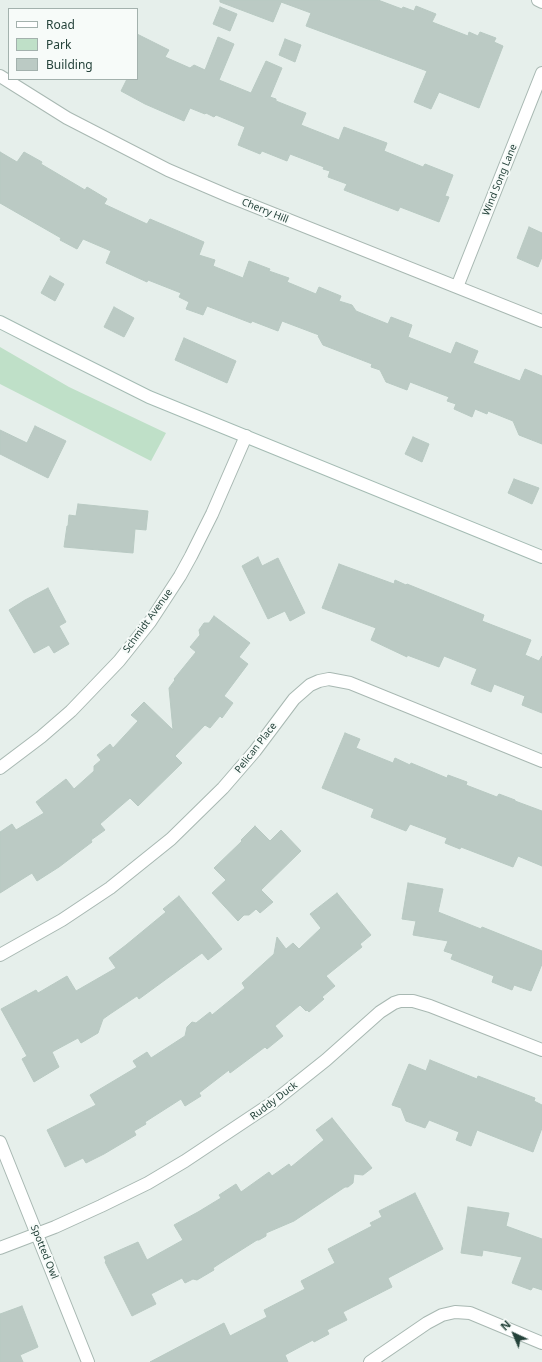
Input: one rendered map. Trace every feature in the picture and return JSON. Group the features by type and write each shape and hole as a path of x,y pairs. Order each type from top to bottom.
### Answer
{"street":[{"path":"538,0 542,2"},
{"name":"Wind Song Lane","path":"457,287 542,72"},
{"name":"Cherry Hill","path":"0,76 67,118 168,170 231,197 542,321"},
{"path":"0,322 149,397 542,557"},
{"name":"Schmidt Avenue","path":"0,768 41,737 71,711 119,661 150,622 180,576 198,543 246,436"},
{"name":"Pelican Place","path":"0,955 74,912 110,888 151,856 195,817 224,788 255,751 294,699 310,685 319,681 329,679 350,683 542,761"},
{"name":"Ruddy Duck","path":"0,1248 37,1234 101,1206 185,1161 272,1103 326,1060 380,1012 400,1001 430,1006 542,1050"},
{"name":"Spotted Owl","path":"0,1142 88,1362"},
{"path":"370,1362 427,1323 442,1315 455,1312 470,1314 542,1342"}],"green space":[{"path":"0,347 69,387 166,433 151,461 0,384"}],"building":[{"path":"220,0 378,0 402,9 403,7 414,11 416,6 436,14 432,22 468,36 469,32 478,36 480,32 496,38 494,42 503,46 479,108 439,92 431,109 414,102 427,71 306,26 311,13 281,2 273,22 220,2"},
{"path":"220,7 237,14 230,31 213,24"},
{"path":"138,34 169,50 165,57 190,68 194,65 205,70 218,37 234,44 219,80 251,93 266,61 282,68 270,97 276,99 276,101 306,113 301,125 339,140 344,127 387,143 384,151 423,167 425,164 453,175 445,196 449,197 439,222 400,207 398,211 344,190 347,184 328,177 330,171 323,169 324,167 290,154 287,161 262,151 260,154 238,145 245,127 216,115 214,117 190,108 184,121 145,104 121,91 126,80 138,80"},
{"path":"285,39 301,45 295,62 279,55"},
{"path":"0,152 17,162 24,152 85,190 87,187 107,199 104,204 147,224 150,219 204,242 199,255 215,260 213,266 243,278 249,261 270,269 269,271 289,278 287,282 316,294 319,287 341,296 339,301 352,305 356,311 388,324 391,317 412,325 408,337 451,354 456,342 478,351 473,363 520,381 525,369 542,376 542,444 519,435 513,421 488,411 487,414 475,409 472,417 454,409 456,404 447,401 449,397 410,382 407,390 386,382 380,370 371,367 372,364 323,345 318,336 319,335 282,321 278,331 252,321 251,323 207,306 203,315 186,309 189,302 179,297 181,293 148,280 147,282 106,263 111,251 83,239 77,249 60,240 61,238 0,203"},
{"path":"529,227 542,233 542,257 538,267 517,258"},
{"path":"50,276 64,284 55,301 41,293"},
{"path":"114,307 134,318 124,337 104,327"},
{"path":"184,338 236,361 227,383 175,360"},
{"path":"35,426 66,441 48,478 0,454 0,430 27,443"},
{"path":"413,437 429,444 422,462 405,454"},
{"path":"514,479 539,488 532,504 508,493"},
{"path":"78,504 148,511 146,530 135,529 133,553 64,547 69,515 76,516"},
{"path":"258,557 262,566 278,558 305,613 290,621 285,611 268,619 242,566"},
{"path":"339,564 394,584 395,580 406,585 407,584 484,615 482,621 531,640 525,655 539,661 542,656 542,713 522,705 525,696 494,684 491,692 471,684 477,669 444,656 439,667 407,655 407,657 371,640 376,628 322,608"},
{"path":"48,588 66,622 59,626 69,644 54,653 49,645 34,653 9,610"},
{"path":"214,616 250,643 239,657 248,664 224,696 233,703 222,718 220,716 210,728 205,725 175,756 182,763 138,806 130,798 100,824 105,830 91,840 92,842 59,867 37,881 32,873 0,893 0,832 12,824 16,830 44,813 36,802 66,779 74,789 94,771 94,766 101,760 97,755 110,744 113,748 138,721 131,715 144,702 173,730 169,688 175,680 174,679 196,652 190,647 200,635 199,630 204,623 209,623"},
{"path":"345,733 360,739 356,748 393,763 395,758 410,765 411,763 447,778 448,775 467,782 466,785 497,797 499,794 542,811 542,866 518,856 513,867 461,847 460,849 445,843 447,838 410,824 406,831 371,817 374,809 322,788"},
{"path":"255,826 270,841 281,830 301,851 261,890 273,902 260,913 256,909 249,915 244,915 238,921 212,893 226,880 214,868"},
{"path":"408,883 443,889 438,912 481,929 482,927 542,951 542,964 531,991 514,985 512,990 492,982 494,976 451,959 453,954 444,951 448,941 413,935 416,921 402,919"},
{"path":"337,893 371,935 360,944 362,947 326,976 335,986 322,997 324,999 309,1012 300,1005 275,1026 283,1036 267,1049 265,1047 230,1073 229,1070 199,1093 201,1096 185,1106 181,1099 145,1122 146,1124 134,1131 136,1135 104,1154 86,1163 83,1158 65,1167 47,1130 96,1105 90,1095 137,1067 133,1061 147,1052 151,1058 185,1036 187,1027 192,1022 196,1023 210,1012 212,1015 245,988 242,983 274,954 277,937 286,949 293,943 299,949 321,928 310,914"},
{"path":"179,896 222,949 208,960 202,953 139,999 137,996 110,1014 103,1019 98,1033 81,1043 78,1038 52,1052 59,1067 34,1082 22,1059 27,1056 1,1009 36,990 38,993 67,976 76,991 116,968 109,958 166,912 163,909"},
{"path":"430,1060 477,1079 478,1076 535,1098 534,1101 542,1105 542,1128 533,1152 477,1130 471,1146 456,1140 459,1132 429,1120 425,1128 406,1121 401,1108 392,1105 409,1064 426,1071"},
{"path":"332,1118 372,1168 363,1175 354,1174 353,1183 348,1187 345,1187 294,1221 266,1233 266,1236 219,1264 213,1268 214,1270 197,1280 193,1279 185,1283 182,1278 151,1294 156,1304 132,1316 105,1262 104,1257 138,1242 147,1260 183,1240 174,1225 221,1198 219,1195 236,1184 241,1192 269,1172 272,1176 289,1164 291,1167 324,1140 316,1130"},
{"path":"415,1193 443,1249 388,1278 392,1287 343,1312 347,1320 327,1330 329,1334 314,1342 313,1340 285,1355 288,1362 150,1362 224,1323 230,1336 267,1317 264,1310 305,1289 301,1281 335,1263 328,1249 372,1226 370,1223 382,1217 379,1211"},
{"path":"468,1207 509,1213 506,1226 542,1239 542,1290 533,1287 531,1290 512,1283 522,1257 483,1250 482,1256 461,1253"},
{"path":"22,1306 38,1347 20,1355 23,1362 0,1362 0,1314"}]}
